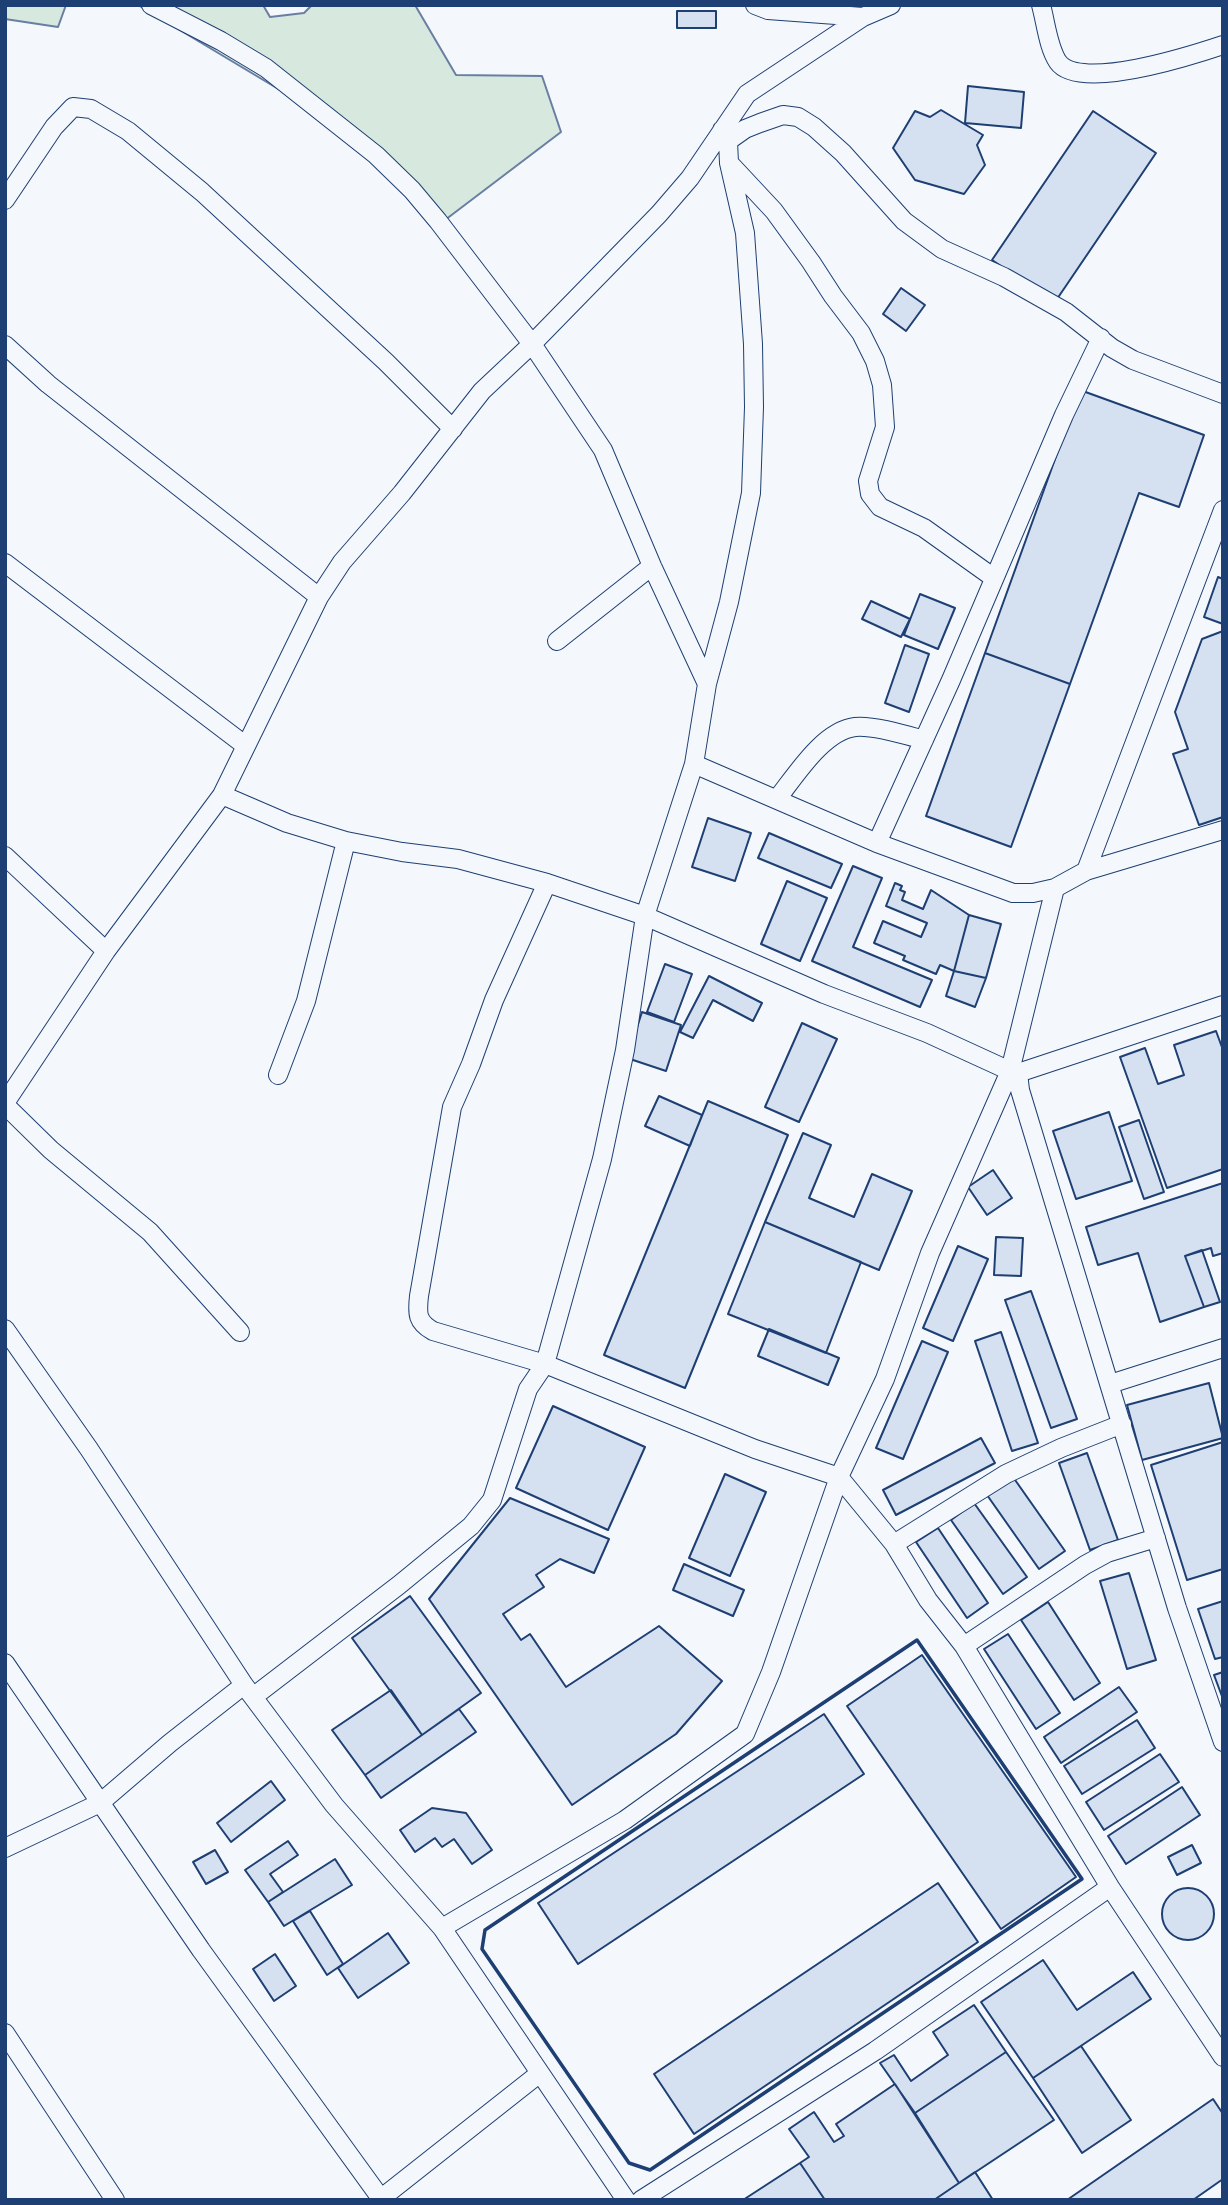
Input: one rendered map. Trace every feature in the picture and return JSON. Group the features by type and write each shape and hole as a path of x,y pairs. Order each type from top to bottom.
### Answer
{"street":[{"path":"152,5 267,68 376,155 412,190 438,221 532,344 603,450 652,566 707,684"},
{"path":"755,5 768,9 863,17"},
{"path":"240,1332 150,1232 51,1150 5,1104 106,951 222,795 319,597 342,562 402,494 482,391 532,344 659,214 725,135 747,94 863,17 891,5"},
{"path":"1041,5 1052,49 1059,64 1072,72 1093,74 1128,71 1223,45"},
{"path":"5,200 54,127 73,107 91,109 128,131 202,192 386,362 453,429"},
{"path":"725,135 783,115 798,117 814,127 843,153 904,221 942,249 1004,277 1066,312 1112,348 1133,360 1223,394"},
{"path":"5,1848 100,1803 170,1742 249,1691 399,1584 445,1548 492,1500 528,1389 545,1364 602,1159 625,1050 645,916 694,764 707,684 729,602 751,493 754,407 745,233 725,135"},
{"path":"729,163 774,212 811,262 861,333 875,361 882,385 885,427 868,481 870,494 880,507 923,528 994,578"},
{"path":"877,843 1058,428 1101,338"},
{"path":"5,345 48,384 319,597"},
{"path":"1086,871 1223,510"},
{"path":"5,563 246,746"},
{"path":"557,641 652,566"},
{"path":"777,799 823,743 842,730 857,727 924,740"},
{"path":"694,764 877,843 1013,893 1034,893 1055,888 1086,871 1223,830"},
{"path":"222,795 287,823 346,841 458,859 547,883 645,916 824,994 927,1032 1014,1072 1223,1005"},
{"path":"278,1075 306,1001 346,841"},
{"path":"5,856 106,951"},
{"path":"547,883 494,1000 452,1107 417,1312 423,1325 433,1331 545,1364 755,1449 839,1476 894,1544 929,1600 964,1646 1111,1887 1220,2049"},
{"path":"442,1928 625,1819 745,1734 771,1672 839,1476 885,1379 930,1252 1014,1072 1055,888"},
{"path":"1014,1072 1177,1608 1222,1735"},
{"path":"5,1329 89,1449 249,1691 334,1805 442,1928 625,2200"},
{"path":"1110,1384 1223,1348"},
{"path":"894,1544 1006,1474 1061,1448 1122,1424"},
{"path":"964,1646 1096,1559 1156,1538"},
{"path":"5,1662 11,1680 380,2199 540,2074"},
{"path":"641,2200 875,2051 1111,1887"},
{"path":"5,2033 115,2200"}],"shaded area":[{"path":"5,5 66,5 58,27 5,19"},
{"path":"138,5 263,5 270,17 304,13 312,5 415,5 456,75 542,76 561,132 445,220 280,90"}],"building":[{"path":"677,11 716,11 716,28 677,28"},
{"path":"968,86 1024,92 1021,128 965,123"},
{"path":"941,110 983,135 977,145 985,165 964,194 915,180 893,148 915,111 930,117"},
{"path":"1093,111 1156,153 1055,302 992,260"},
{"path":"901,288 925,305 906,331 883,314"},
{"path":"1080,390 1204,435 1179,507 1139,493 1070,684 985,653"},
{"path":"1218,577 1223,579 1223,624 1204,617"},
{"path":"920,594 955,608 938,649 904,635"},
{"path":"871,601 910,619 901,637 862,619"},
{"path":"1223,631 1223,817 1199,825 1173,754 1188,749 1175,712 1202,639"},
{"path":"905,645 929,654 909,712 885,703"},
{"path":"985,653 1070,684 1011,847 926,816"},
{"path":"708,818 751,833 735,881 692,867"},
{"path":"769,833 842,864 831,888 758,858"},
{"path":"853,866 882,878 853,947 932,980 920,1007 812,961"},
{"path":"787,881 827,898 800,961 761,944"},
{"path":"895,883 902,886 900,890 905,892 902,900 923,909 931,890 969,915 954,971 940,965 936,974 903,960 905,956 874,943 883,921 921,937 927,923 886,906"},
{"path":"969,915 1001,924 986,978 954,971"},
{"path":"665,964 692,974 674,1022 647,1012"},
{"path":"954,971 986,978 975,1007 946,996"},
{"path":"709,976 762,1003 753,1021 713,1000 693,1038 680,1032"},
{"path":"642,1012 681,1025 666,1071 627,1058"},
{"path":"802,1023 837,1039 799,1122 765,1107"},
{"path":"1216,1031 1223,1050 1223,1169 1167,1188 1120,1057 1145,1048 1158,1084 1184,1075 1174,1045"},
{"path":"659,1096 702,1115 690,1146 645,1126"},
{"path":"708,1101 788,1135 685,1388 604,1355"},
{"path":"1109,1112 1132,1181 1076,1199 1053,1131"},
{"path":"1139,1120 1164,1192 1144,1199 1119,1127"},
{"path":"803,1133 831,1145 809,1198 854,1217 872,1174 912,1191 879,1270 765,1222"},
{"path":"993,1170 1012,1198 987,1215 968,1187"},
{"path":"1223,1183 1223,1253 1213,1256 1211,1248 1185,1256 1204,1307 1160,1322 1138,1253 1098,1265 1086,1227"},
{"path":"765,1222 861,1262 826,1353 728,1314"},
{"path":"996,1237 1023,1238 1021,1276 994,1275"},
{"path":"958,1246 988,1259 953,1341 923,1328"},
{"path":"1202,1250 1220,1302 1204,1307 1185,1256"},
{"path":"1031,1291 1077,1419 1051,1428 1005,1300"},
{"path":"769,1329 839,1358 828,1385 758,1356"},
{"path":"1001,1332 1038,1443 1012,1451 975,1341"},
{"path":"922,1341 948,1352 903,1459 876,1448"},
{"path":"1209,1383 1223,1438 1142,1460 1127,1405"},
{"path":"553,1406 645,1447 608,1530 516,1488"},
{"path":"981,1438 995,1463 896,1515 883,1490"},
{"path":"1223,1442 1223,1569 1187,1580 1151,1465"},
{"path":"1087,1453 1118,1540 1090,1550 1059,1463"},
{"path":"725,1474 766,1492 730,1576 689,1558"},
{"path":"1013,1477 1065,1551 1039,1569 987,1495"},
{"path":"510,1498 609,1539 594,1573 560,1559 536,1575 544,1587 503,1614 521,1640 530,1634 566,1687 659,1626 722,1681 676,1734 572,1805 429,1599"},
{"path":"974,1503 1027,1577 1003,1594 951,1520"},
{"path":"938,1528 988,1603 967,1618 916,1542"},
{"path":"684,1564 744,1590 733,1616 673,1590"},
{"path":"1129,1573 1156,1660 1127,1669 1100,1581"},
{"path":"410,1596 481,1693 422,1735 352,1638"},
{"path":"1223,1601 1223,1657 1215,1659 1198,1609"},
{"path":"1048,1602 1100,1683 1074,1700 1021,1620"},
{"path":"1008,1634 1060,1713 1036,1729 984,1649"},
{"path":"922,1655 1076,1877 1001,1929 847,1706"},
{"path":"1223,1672 1223,1699 1214,1675"},
{"path":"1119,1687 1137,1712 1061,1763 1044,1737"},
{"path":"391,1690 422,1735 365,1775 332,1730"},
{"path":"459,1709 476,1732 381,1798 365,1775"},
{"path":"824,1714 864,1774 578,1964 538,1903"},
{"path":"1137,1720 1155,1748 1082,1794 1064,1766"},
{"path":"1160,1754 1179,1782 1104,1830 1086,1802"},
{"path":"271,1781 285,1800 231,1842 217,1823"},
{"path":"1182,1787 1200,1815 1126,1864 1108,1836"},
{"path":"432,1808 466,1813 492,1850 472,1864 454,1839 442,1847 435,1838 415,1852 400,1830"},
{"path":"288,1841 298,1855 270,1874 283,1892 268,1902 245,1870"},
{"path":"1192,1845 1201,1863 1177,1875 1168,1857"},
{"path":"215,1850 228,1872 206,1884 193,1862"},
{"path":"335,1859 352,1885 284,1926 268,1902"},
{"path":"938,1883 978,1942 694,2134 654,2074"},
{"path":"1188,1888 1198,1890 1206,1896 1212,1904 1212,1924 1206,1932 1198,1938 1188,1940 1178,1938 1170,1932 1164,1924 1162,1914 1164,1904 1170,1896 1178,1890"},
{"path":"310,1911 343,1964 327,1975 293,1921"},
{"path":"388,1933 409,1963 358,1998 338,1968"},
{"path":"275,1954 296,1986 274,2001 253,1969"},
{"path":"1043,1960 1077,2010 1133,1972 1151,1999 1033,2078 981,2002"},
{"path":"974,2005 1006,2052 915,2113 880,2063 894,2055 911,2081 948,2055 933,2032"},
{"path":"1081,2046 1131,2120 1082,2153 1033,2078"},
{"path":"1006,2052 1054,2120 959,2183 915,2113"},
{"path":"895,2084 959,2183 934,2200 825,2200 800,2163 809,2157 789,2129 814,2112 834,2142 844,2136 836,2124"},
{"path":"1213,2099 1223,2114 1223,2179 1193,2200 1067,2200"},
{"path":"800,2163 825,2200 743,2200"},
{"path":"975,2172 993,2200 934,2200 959,2183"}],"wall":[{"path":"917,1640 1082,1879 650,2170 629,2163 482,1949 485,1930 917,1640"}]}
